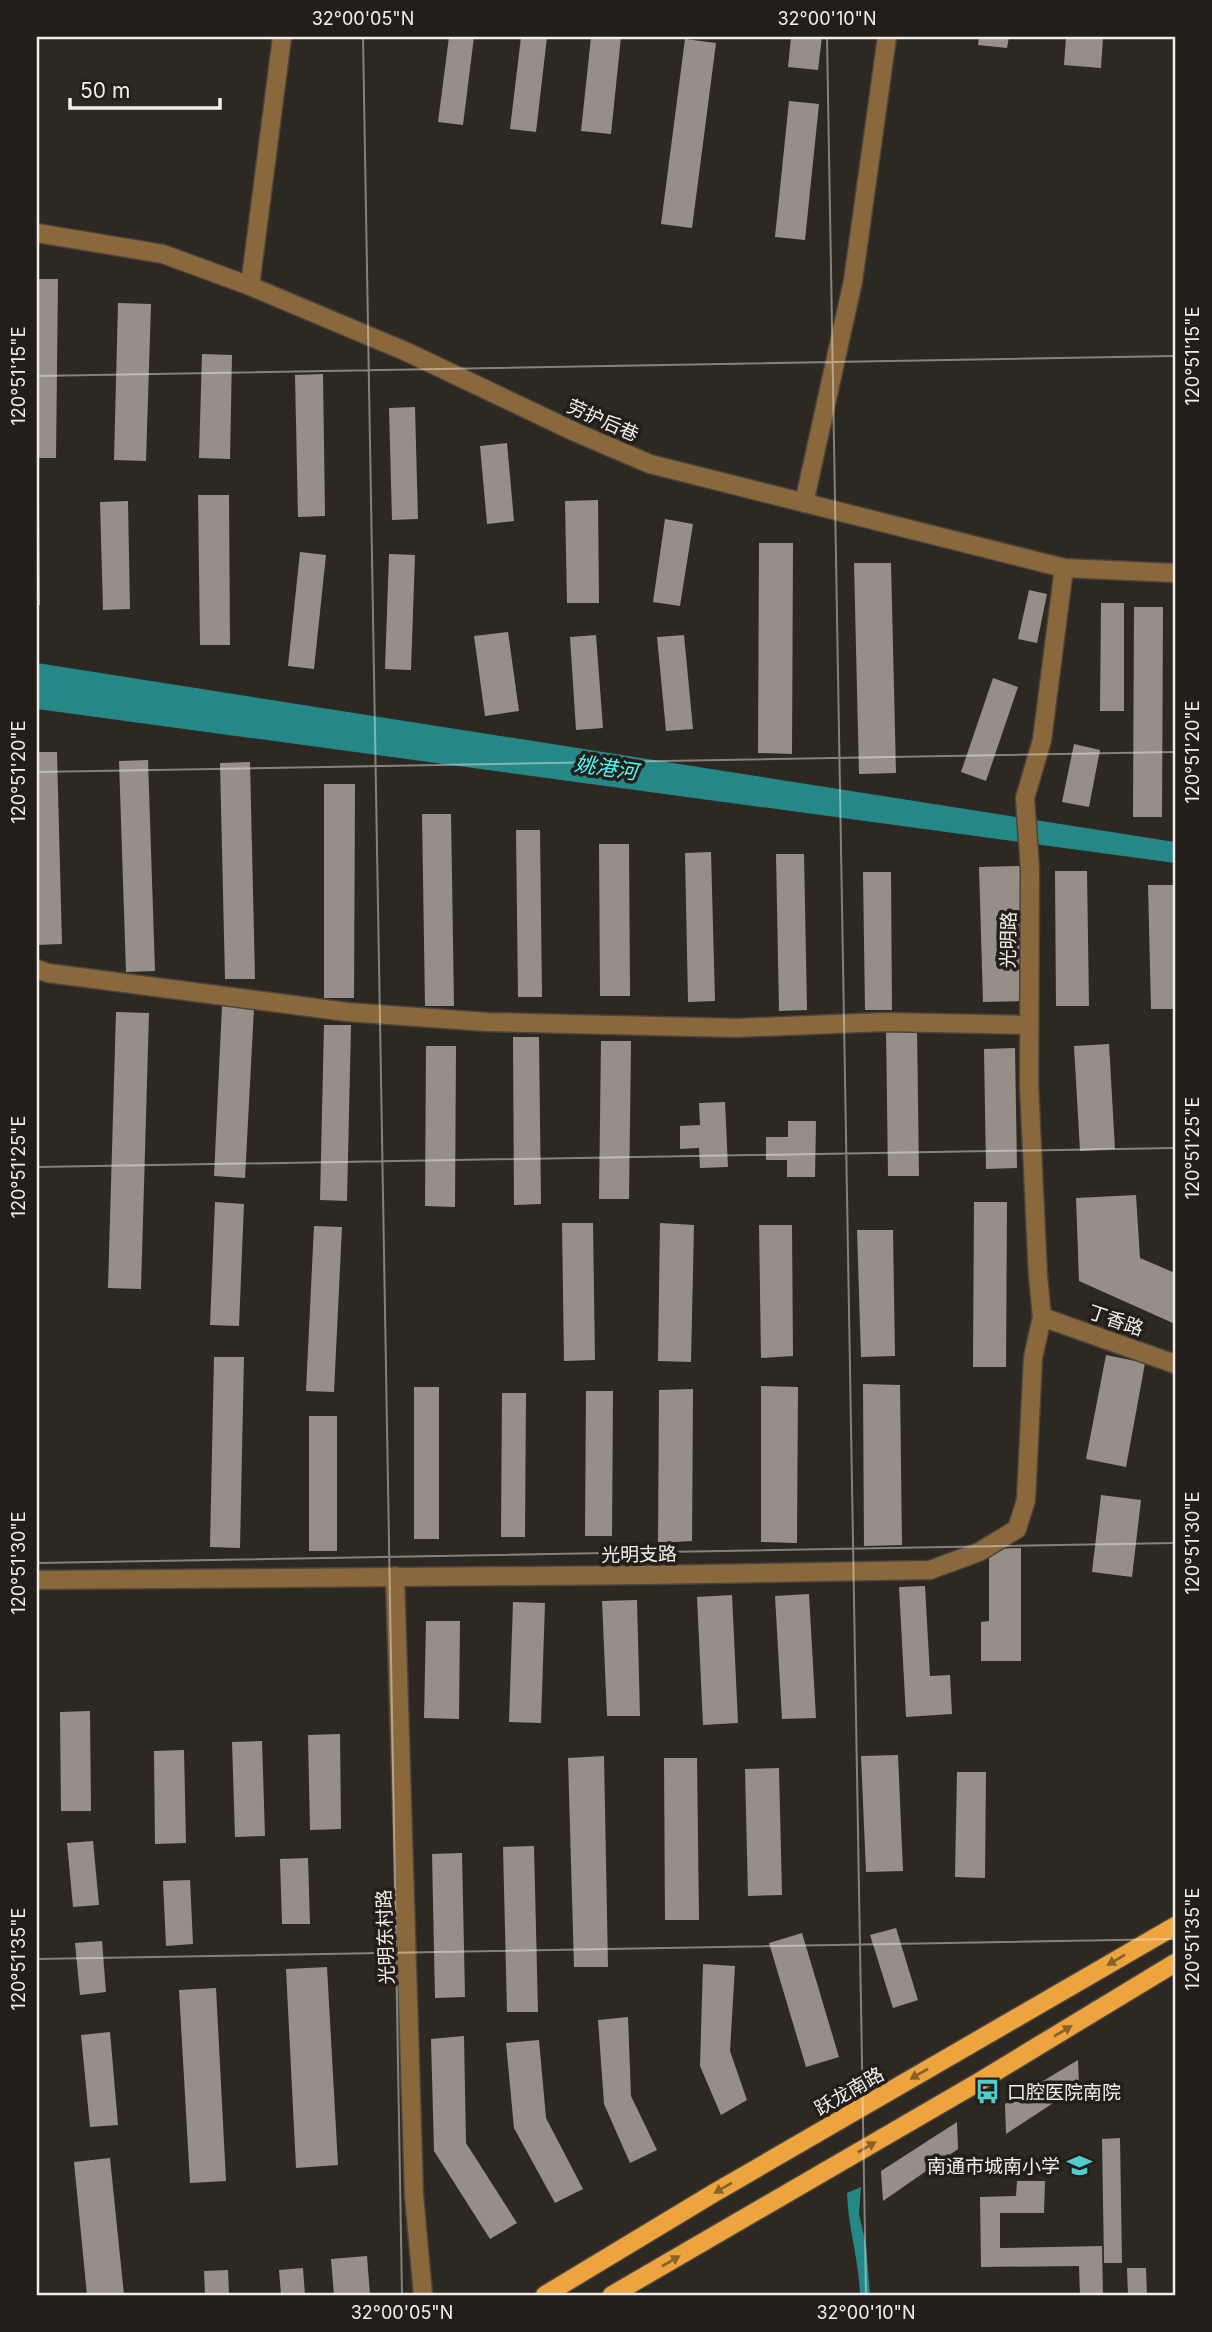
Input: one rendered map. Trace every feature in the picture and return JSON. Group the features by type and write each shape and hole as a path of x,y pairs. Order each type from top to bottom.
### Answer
{"main road":[{"name":"跃龙南路","path":"545,2295 714,2193 1175,1926"},
{"path":"612,2295 977,2083 1175,1963"}],"street":[{"path":"250,286 282,37"},
{"path":"804,503 853,281 887,37"},
{"name":"劳护后巷","path":"37,233 163,254 250,286 407,352 575,432 650,464 1064,568 1175,573"},
{"name":"光明路","path":"1042,1317 1037,1262 1028,1025 1029,857 1025,798 1042,740 1064,568"},
{"path":"37,969 48,973 346,1012 487,1022 736,1028 884,1022 1028,1025"},
{"name":"丁香路","path":"1042,1317 1175,1364"},
{"name":"光明支路","path":"37,1580 930,1570 979,1552 1017,1529 1026,1500 1033,1357 1042,1317"},
{"name":"光明东村路","path":"396,1576 414,2195 423,2295"}],"water":[{"name":"姚港河","path":"37,663 1175,842 1175,863 37,709"},
{"path":"861,2187 859,2214 866,2245 870,2295 860,2295 848,2206 847,2193"}],"building":[{"path":"449,37 474,37 463,125 438,122"},
{"path":"521,37 547,37 536,132 510,129"},
{"path":"591,37 621,37 611,134 581,131"},
{"path":"791,37 822,37 818,70 788,67"},
{"path":"979,37 1009,37 1007,48 978,45"},
{"path":"1066,37 1103,37 1101,68 1064,65"},
{"path":"685,39 716,43 692,228 661,224"},
{"path":"789,101 819,104 805,240 775,237"},
{"path":"37,279 58,279 56,458 37,458"},
{"path":"118,303 151,304 146,461 114,460"},
{"path":"202,354 232,355 230,459 199,458"},
{"path":"323,374 325,516 298,517 295,375"},
{"path":"415,407 418,519 392,520 389,408"},
{"path":"507,443 514,521 487,524 480,446"},
{"path":"198,495 229,495 230,645 200,645"},
{"path":"39,499 40,605 37,605"},
{"path":"598,500 599,603 567,603 565,501"},
{"path":"128,501 130,609 103,610 100,502"},
{"path":"665,519 693,524 680,606 653,602"},
{"path":"759,543 793,543 792,754 758,753"},
{"path":"300,552 326,555 314,669 288,666"},
{"path":"389,554 415,555 411,670 385,669"},
{"path":"854,563 891,563 896,773 859,774"},
{"path":"1029,590 1047,594 1037,643 1018,639"},
{"path":"1101,603 1124,603 1124,711 1100,711"},
{"path":"1134,607 1163,607 1162,817 1133,817"},
{"path":"508,632 519,711 485,716 474,636"},
{"path":"596,635 603,728 576,730 570,637"},
{"path":"684,635 693,729 666,731 657,637"},
{"path":"993,678 1018,687 986,781 961,772"},
{"path":"1074,744 1100,750 1089,807 1062,802"},
{"path":"37,752 57,752 62,944 37,945"},
{"path":"148,760 155,971 126,972 119,761"},
{"path":"250,762 255,979 225,979 220,763"},
{"path":"324,784 355,784 354,998 324,998"},
{"path":"422,814 451,814 454,1006 425,1006"},
{"path":"516,830 540,830 542,997 518,997"},
{"path":"599,844 629,844 630,996 600,996"},
{"path":"711,852 715,1001 688,1002 685,853"},
{"path":"776,854 804,854 807,1010 779,1011"},
{"path":"1020,866 1023,1001 983,1002 979,867"},
{"path":"1055,871 1087,871 1089,1006 1056,1006"},
{"path":"863,872 891,872 892,1010 865,1010"},
{"path":"1148,885 1175,885 1175,1009 1151,1009"},
{"path":"222,1006 254,1008 245,1178 214,1176"},
{"path":"116,1012 149,1013 141,1289 108,1288"},
{"path":"324,1025 351,1025 347,1201 320,1200"},
{"path":"917,1026 919,1176 888,1176 886,1027"},
{"path":"513,1037 539,1037 541,1204 514,1205"},
{"path":"601,1041 631,1041 629,1199 599,1199"},
{"path":"1109,1044 1115,1149 1080,1151 1074,1046"},
{"path":"426,1046 456,1046 455,1207 425,1206"},
{"path":"1015,1048 1017,1168 986,1169 984,1049"},
{"path":"725,1102 728,1167 700,1168 699,1148 680,1149 680,1126 700,1125 699,1103"},
{"path":"788,1121 816,1121 815,1177 787,1177 787,1160 766,1160 766,1137 788,1137"},
{"path":"1136,1195 1140,1258 1175,1273 1175,1324 1079,1281 1076,1198"},
{"path":"215,1202 244,1204 239,1326 210,1325"},
{"path":"974,1202 1007,1202 1006,1367 973,1367"},
{"path":"562,1223 593,1223 595,1360 564,1361"},
{"path":"660,1223 694,1225 691,1362 658,1361"},
{"path":"759,1225 792,1225 793,1356 761,1358"},
{"path":"314,1226 342,1227 334,1392 306,1391"},
{"path":"857,1230 893,1230 895,1356 861,1357"},
{"path":"1106,1355 1145,1363 1126,1467 1086,1459"},
{"path":"214,1357 244,1357 240,1548 210,1547"},
{"path":"863,1384 900,1385 902,1545 864,1546"},
{"path":"761,1386 798,1387 797,1543 761,1542"},
{"path":"414,1387 439,1387 439,1539 414,1539"},
{"path":"693,1389 692,1541 658,1543 659,1390"},
{"path":"586,1391 613,1391 612,1536 585,1536"},
{"path":"502,1393 526,1393 525,1537 501,1537"},
{"path":"309,1416 337,1416 337,1551 309,1551"},
{"path":"1101,1495 1141,1500 1132,1577 1092,1572"},
{"path":"1021,1548 1021,1661 981,1661 981,1622 989,1621 989,1549"},
{"path":"925,1586 930,1676 950,1675 952,1714 906,1717 899,1587"},
{"path":"809,1594 816,1718 782,1719 775,1596"},
{"path":"732,1595 738,1723 703,1725 697,1597"},
{"path":"637,1600 640,1716 607,1716 602,1601"},
{"path":"513,1602 545,1603 541,1723 509,1722"},
{"path":"426,1621 460,1621 459,1719 424,1718"},
{"path":"90,1711 91,1811 61,1811 60,1712"},
{"path":"340,1734 341,1829 310,1830 308,1735"},
{"path":"262,1741 265,1836 235,1837 232,1742"},
{"path":"184,1750 186,1843 155,1844 154,1751"},
{"path":"898,1755 903,1871 866,1872 861,1756"},
{"path":"604,1756 608,1967 574,1967 568,1758"},
{"path":"664,1758 697,1758 699,1920 665,1920"},
{"path":"779,1768 782,1895 748,1896 745,1769"},
{"path":"957,1772 986,1772 985,1878 955,1877"},
{"path":"93,1841 99,1905 73,1907 67,1843"},
{"path":"534,1846 538,2012 507,2012 503,1847"},
{"path":"462,1853 465,1997 435,1998 432,1854"},
{"path":"308,1858 310,1924 282,1924 280,1859"},
{"path":"190,1880 193,1944 166,1946 163,1881"},
{"path":"896,1928 918,2000 893,2008 870,1935"},
{"path":"802,1933 839,2057 806,2067 769,1943"},
{"path":"102,1941 106,1992 80,1995 75,1943"},
{"path":"703,1964 735,1966 730,2051 747,2100 721,2115 700,2066"},
{"path":"327,1967 338,2165 296,2168 286,1969"},
{"path":"216,1988 226,2181 190,2183 179,1990"},
{"path":"628,2017 631,2096 657,2150 630,2163 604,2104 598,2020"},
{"path":"110,2032 118,2125 90,2127 81,2035"},
{"path":"464,2036 466,2143 517,2223 490,2239 434,2151 431,2039"},
{"path":"539,2040 546,2118 583,2189 555,2203 514,2128 506,2043"},
{"path":"1078,2060 1079,2086 1006,2134 1005,2104"},
{"path":"957,2122 958,2149 883,2201 881,2171"},
{"path":"1120,2138 1122,2263 1104,2263 1102,2139"},
{"path":"110,2158 124,2295 87,2295 74,2162"},
{"path":"1017,2181 1045,2181 1044,2213 1000,2213 1000,2248 1102,2246 1103,2295 1080,2295 1079,2266 981,2267 980,2197 1016,2196"},
{"path":"367,2256 370,2295 334,2295 331,2259"},
{"path":"303,2268 305,2295 281,2295 279,2270"},
{"path":"1127,2268 1146,2268 1147,2295 1128,2295"},
{"path":"228,2270 229,2295 205,2295 204,2271"}],"place":[{"name":"口腔医院南院","path":"987,2092"},
{"name":"南通市城南小学","path":"1080,2166"}]}
